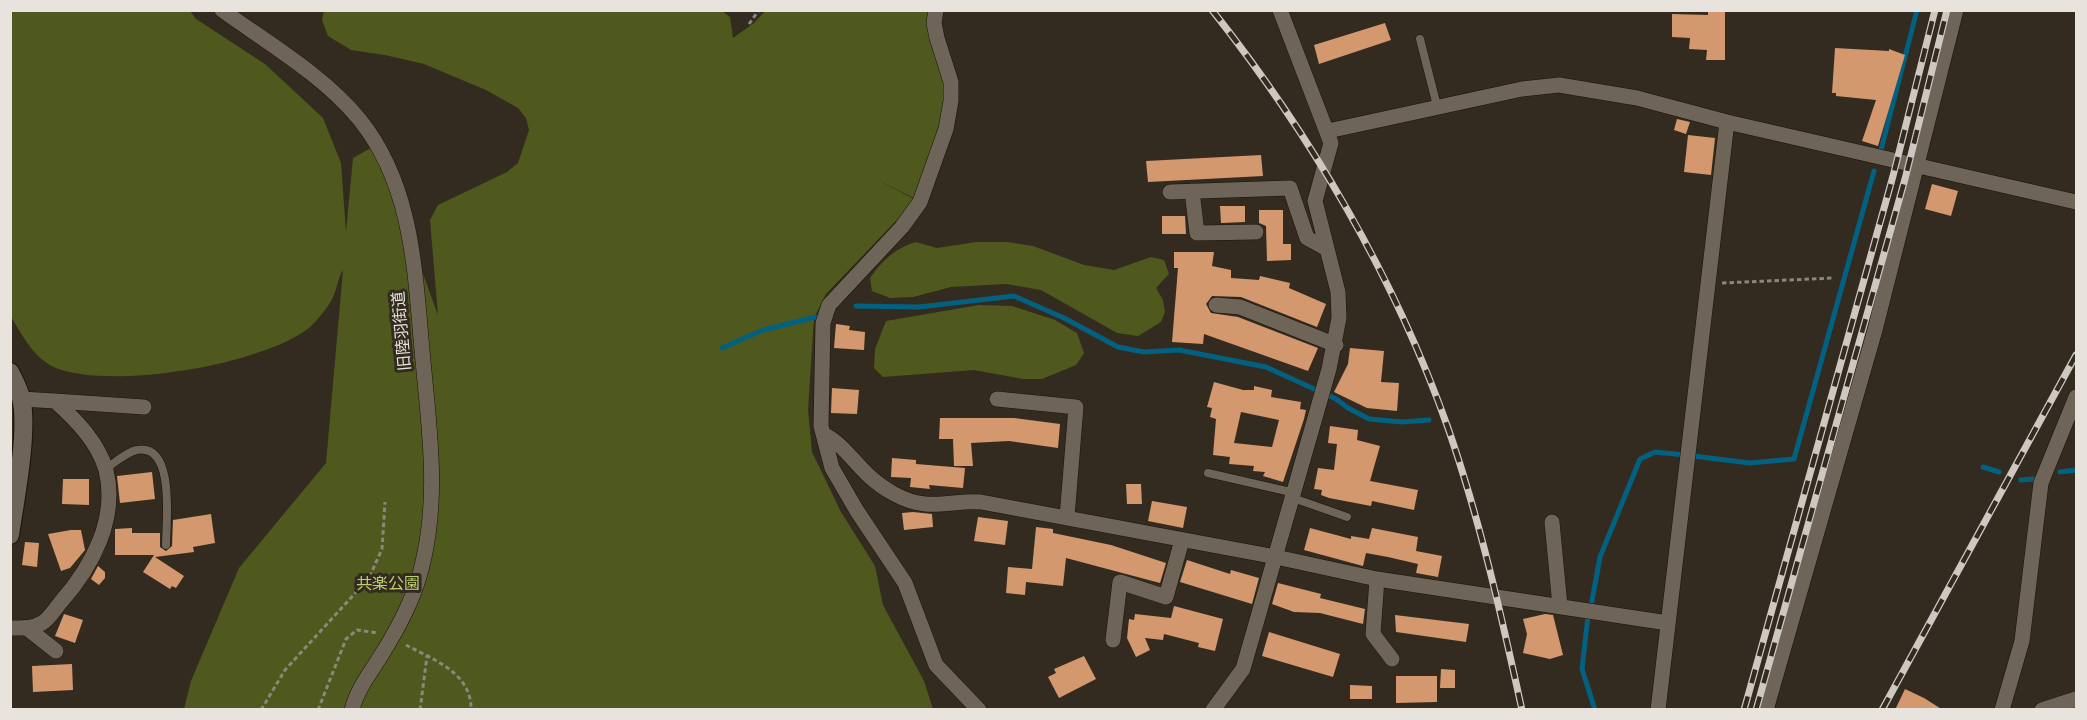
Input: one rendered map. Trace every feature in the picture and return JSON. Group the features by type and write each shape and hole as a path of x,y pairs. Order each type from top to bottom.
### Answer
{"street":[{"name":"旧陸羽街道","path":"222,10 336,94 360,121 378,148 390,173 410,232 434,489 431,522 419,577 392,638 354,699 352,710"},
{"path":"936,10 937,38 951,82 951,101 946,129 920,202 902,227 830,305 823,323 821,354 823,434 837,477 905,583 936,665 979,710"},
{"path":"1213,710 1243,669 1336,345 1338,292 1315,201 1322,173 1330,154 1331,143 1280,10"},
{"path":"1766,710 1875,330 1956,10"},
{"path":"1328,131 1522,88 1559,86 1636,98 1727,122 2076,202"},
{"path":"1658,710 1727,122"},
{"path":"1170,192 1290,188 1307,238 1327,249"},
{"path":"1192,191 1197,233 1256,232"},
{"path":"1216,305 1240,307 1336,345"},
{"path":"10,372 21,399 19,476 10,535"},
{"path":"2002,710 2022,641 2041,483 2076,397"},
{"path":"21,399 144,407"},
{"path":"997,399 1076,407 1067,517"},
{"path":"10,628 27,628 42,623 80,581 103,534 110,500 105,469 92,440 55,401"},
{"path":"823,434 837,440 880,486 913,501 926,504 962,500 981,502 1276,557 1377,579 1668,623"},
{"path":"1552,522 1560,606"},
{"path":"1113,640 1120,582 1166,597 1182,540"},
{"path":"1377,579 1373,634 1392,658"},
{"path":"27,628 56,651"},
{"path":"2042,710 2076,699"}],"lane":[{"path":"1420,39 1437,106"},
{"path":"105,469 132,451 140,449 153,455 163,466 167,485 166,545"},
{"path":"1208,472 1294,495 1347,517"}],"path":[{"path":"749,24 759,10"},
{"path":"1708,284 1834,278"},
{"path":"261,710 285,670 369,578 382,549 385,502"},
{"path":"318,710 346,639 357,630 370,630 392,638 427,656 464,681 471,710"},
{"path":"420,710 427,656"}],"green space":[{"name":"共楽公園","path":"10,11 190,11 196,19 265,64 323,118 341,163 346,232 353,158 376,145 438,315 430,220 438,205 507,172 518,163 529,130 526,118 518,108 486,90 424,64 351,50 328,36 322,20 324,11 722,11 730,17 733,38 754,23 765,11 930,11 944,82 943,118 937,141 916,199 874,178 916,200 826,294 814,318 808,410 812,452 841,512 875,566 883,605 924,681 933,709 184,709 191,681 239,568 326,463 343,270 332,299 309,328 287,341 257,353 223,363 186,370 148,375 113,376 81,374 56,368 41,359 11,317"},
{"path":"916,242 937,248 976,242 1007,242 1033,246 1084,265 1114,270 1151,257 1164,260 1169,274 1156,288 1163,300 1165,312 1161,322 1138,336 1117,333 1041,290 1006,284 951,287 913,297 890,298 872,291 870,278 879,266 895,252"},
{"path":"979,305 1012,306 1055,320 1077,333 1084,353 1076,365 1042,379 1023,379 974,370 883,377 874,368 875,349 886,321"}],"building":[{"path":"1708,10 1725,10 1725,60 1706,60 1707,50 1689,49 1690,38 1672,37 1672,14 1708,15"},
{"path":"1385,23 1391,40 1319,64 1314,45"},
{"path":"1835,48 1889,51 1889,49 1905,55 1878,146 1862,141 1876,100 1836,96 1836,93 1832,93"},
{"path":"1677,119 1690,122 1686,134 1674,130"},
{"path":"1688,135 1715,138 1711,175 1684,172"},
{"path":"1261,155 1263,176 1148,182 1146,161"},
{"path":"1932,184 1958,191 1951,216 1925,209"},
{"path":"1220,206 1245,206 1245,222 1221,223"},
{"path":"1259,210 1283,210 1283,244 1291,244 1291,260 1267,261 1266,226 1259,223"},
{"path":"1162,216 1185,216 1186,234 1162,234"},
{"path":"1174,252 1214,252 1212,266 1231,270 1231,278 1259,280 1260,276 1290,283 1289,288 1326,304 1317,327 1241,297 1212,296 1206,304 1211,313 1238,317 1318,348 1308,371 1204,334 1203,344 1172,342 1178,268 1174,268"},
{"path":"836,324 850,326 849,330 865,332 864,350 834,348"},
{"path":"1350,348 1384,351 1381,382 1399,383 1397,411 1367,408 1334,392 1348,364"},
{"path":"1214,382 1243,390 1254,390 1254,386 1272,390 1271,397 1301,402 1300,409 1306,410 1304,419 1283,482 1263,476 1265,472 1253,471 1254,466 1229,464 1230,457 1213,455 1216,419 1210,417 1212,408 1207,407","holes":["1241,412 1279,420 1272,447 1234,443"]},
{"path":"832,388 859,390 857,414 831,413"},
{"path":"940,418 1014,418 1060,424 1058,448 1009,441 971,443 973,466 954,466 953,439 939,439"},
{"path":"1330,426 1358,430 1357,440 1380,446 1370,481 1418,490 1414,510 1372,501 1371,506 1329,498 1321,495 1322,490 1314,489 1318,468 1334,470 1337,444 1328,443"},
{"path":"892,458 916,460 916,464 965,468 963,488 929,485 930,489 910,487 911,478 891,477"},
{"path":"152,472 155,499 120,503 117,476"},
{"path":"63,479 89,479 89,505 62,504"},
{"path":"1126,484 1141,484 1142,504 1127,504"},
{"path":"1152,501 1187,507 1183,528 1148,521"},
{"path":"902,513 932,514 933,527 904,530"},
{"path":"211,514 215,543 193,547 194,552 155,557 184,576 176,588 172,586 170,589 143,572 154,555 115,555 115,529 132,528 132,533 160,533 160,547 166,551 172,546 173,520"},
{"path":"978,517 1008,521 1005,545 974,541"},
{"path":"1036,527 1053,529 1053,533 1111,545 1166,563 1160,583 1066,558 1063,586 1026,582 1025,595 1006,593 1008,567 1032,569"},
{"path":"1310,528 1351,539 1351,536 1369,539 1372,528 1418,537 1416,551 1442,556 1438,577 1416,573 1418,564 1388,557 1366,553 1363,566 1304,550"},
{"path":"81,530 85,550 70,568 61,571 48,534"},
{"path":"25,542 39,543 37,567 22,565"},
{"path":"1187,560 1230,574 1231,570 1259,578 1252,604 1180,582"},
{"path":"98,566 105,572 105,578 99,585 91,579"},
{"path":"1278,583 1321,594 1320,598 1365,609 1363,624 1320,613 1294,612 1272,604"},
{"path":"1174,606 1223,619 1215,651 1198,647 1199,643 1164,634 1163,640 1145,638 1150,650 1136,657 1127,638 1129,619 1134,620 1135,614 1171,618"},
{"path":"64,614 83,620 75,643 55,636"},
{"path":"1545,614 1553,615 1563,655 1550,659 1523,653 1527,634 1523,619"},
{"path":"1395,615 1469,624 1466,642 1396,632"},
{"path":"1269,632 1340,654 1333,677 1262,656"},
{"path":"1084,656 1096,679 1059,698 1048,677 1056,673 1054,669"},
{"path":"72,664 73,690 33,692 32,666"},
{"path":"1441,669 1455,670 1455,688 1440,688"},
{"path":"1396,676 1437,676 1437,702 1396,703"},
{"path":"1350,685 1372,686 1372,699 1350,699"},
{"path":"1905,689 1924,698 1943,710 1895,710"}],"waterway":[{"path":"1881,150 1917,10"},
{"path":"1693,456 1750,463 1794,459 1874,171"},
{"path":"856,306 919,307 1014,296 1064,318 1118,347 1144,352 1179,350 1266,367 1336,399 1369,419 1402,422 1429,420"},
{"path":"722,348 763,330 816,317"},
{"path":"1591,606 1600,557 1640,459 1655,452 1685,455"},
{"path":"1983,467 1999,472"},
{"path":"2060,472 2076,470"},
{"path":"2021,480 2033,479"},
{"path":"1588,616 1582,669 1595,710"}],"railway":[{"path":"1212,10 1283,107 1316,158 1347,210 1403,317 1427,372 1460,463 1498,603 1522,710"},
{"path":"1744,710 1893,176 1935,10"},
{"path":"1756,710 1905,179 1947,10"},
{"path":"1882,710 2076,355"}]}
